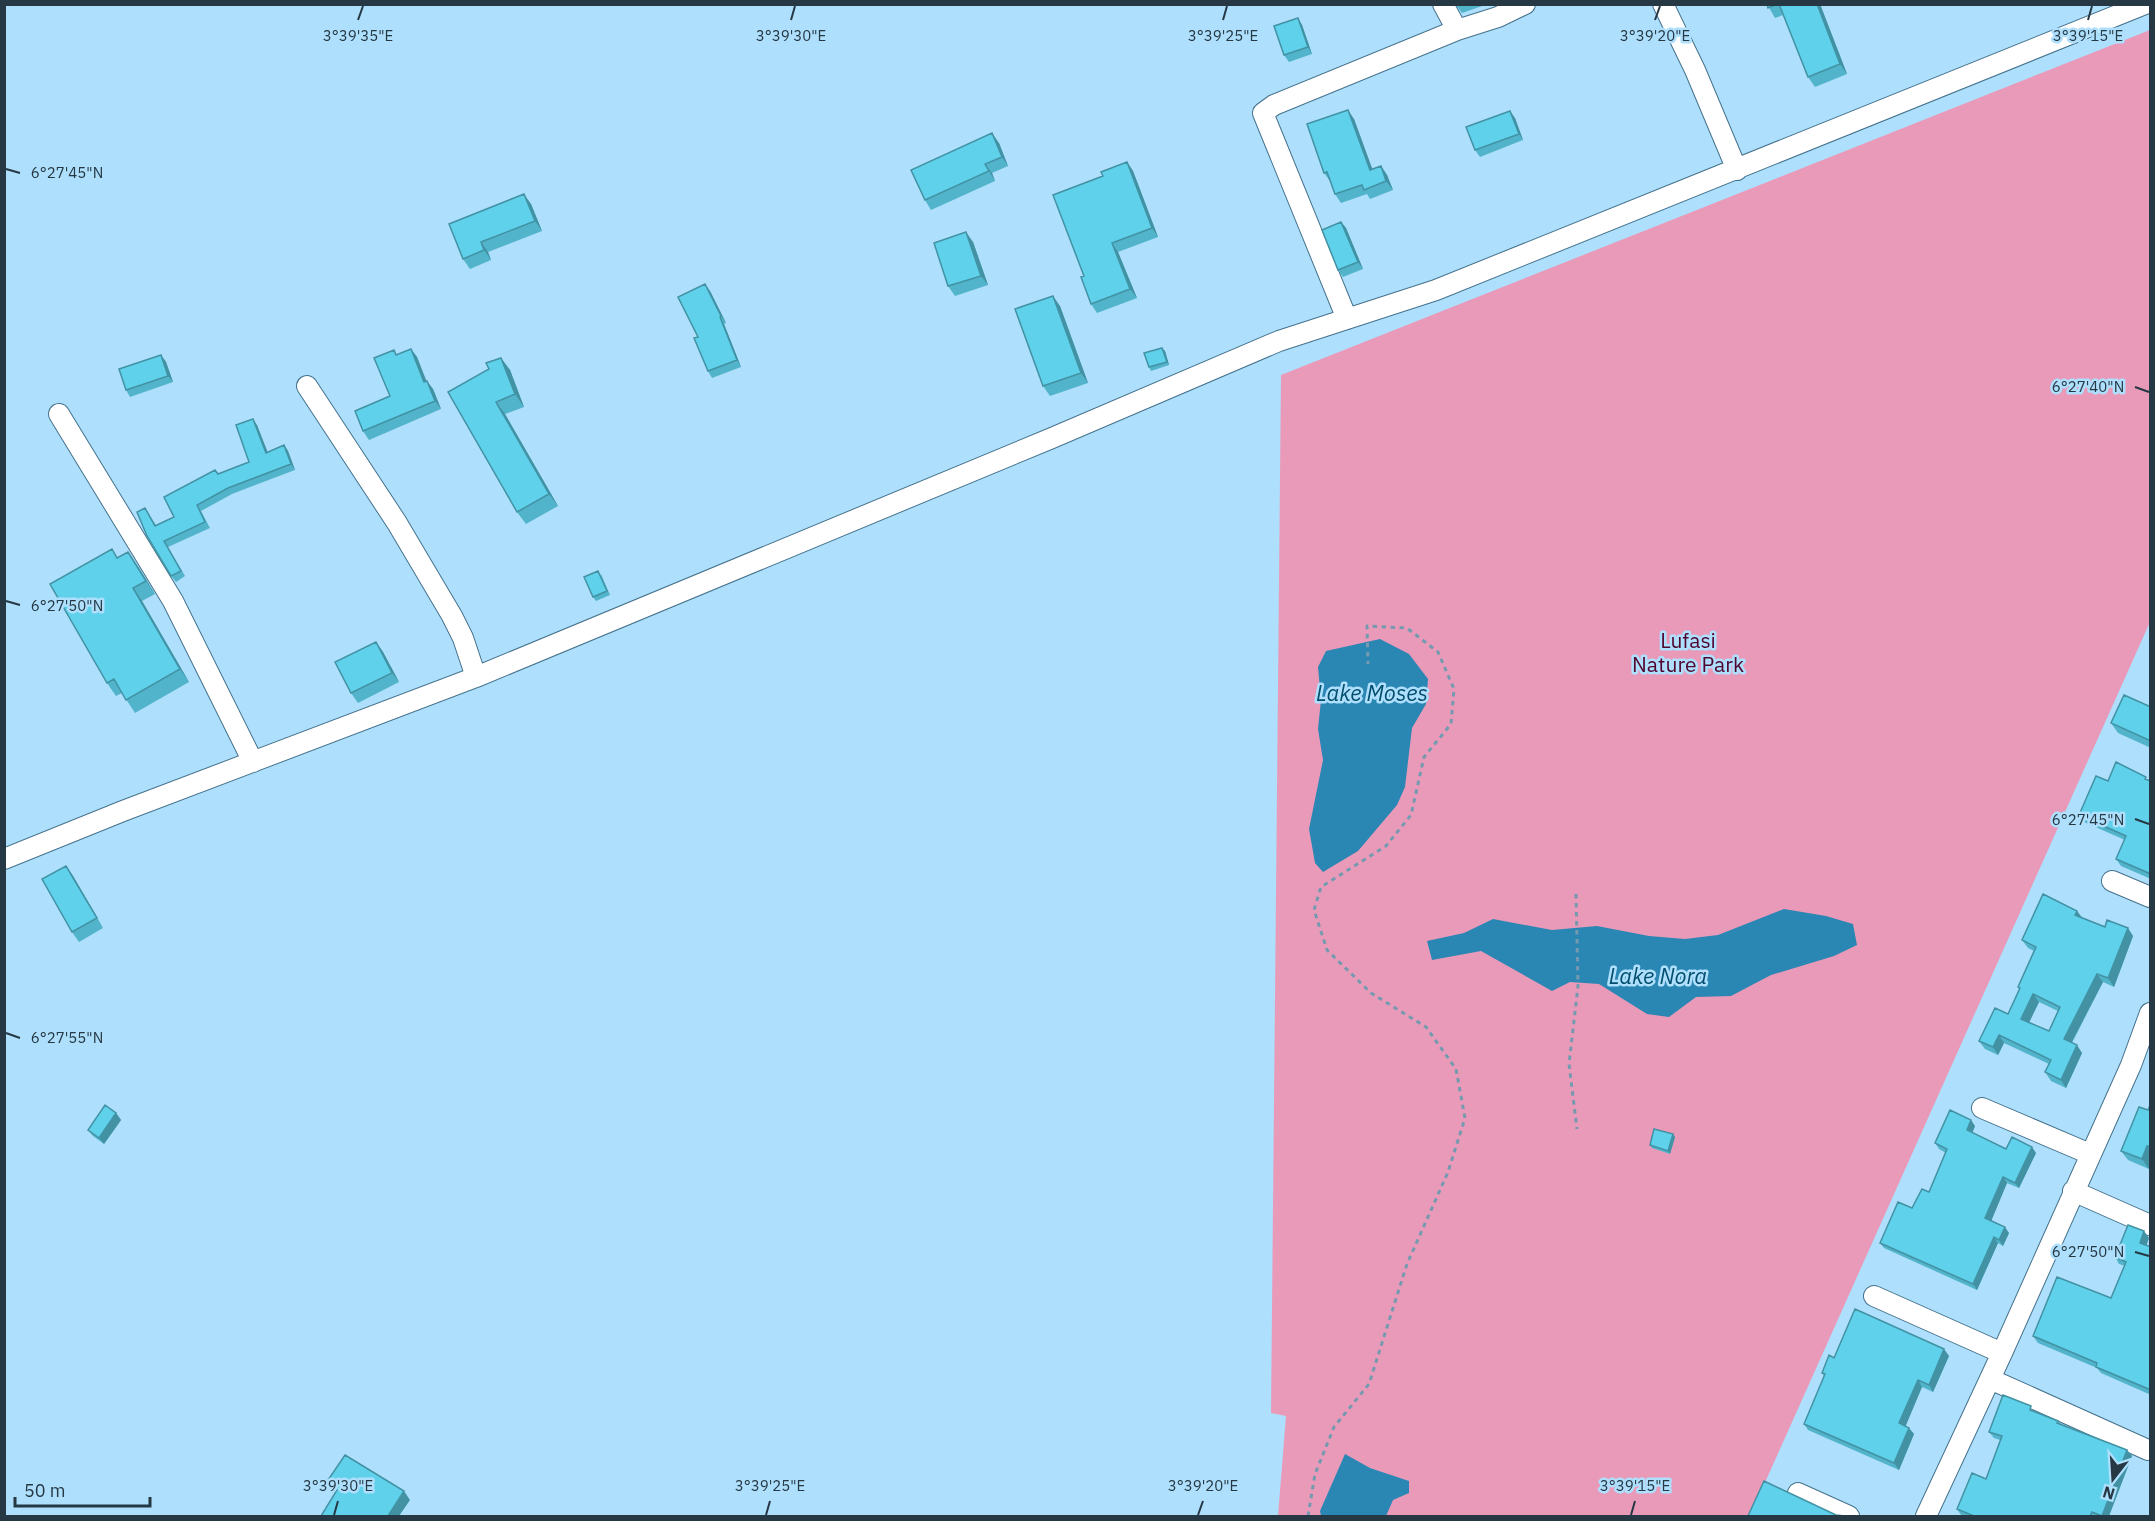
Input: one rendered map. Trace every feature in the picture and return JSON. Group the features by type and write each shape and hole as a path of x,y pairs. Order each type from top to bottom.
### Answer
{"street":[{"path":"1443,4 1457,30"},
{"path":"1347,319 1263,113 1274,105 1525,4"},
{"path":"1663,4 1699,79 1737,170"},
{"path":"4,859 123,811 476,677 1052,438 1279,341 1436,290 2145,4"},
{"path":"307,386 397,523 452,616 463,638 476,677"},
{"path":"59,414 173,601 253,762"},
{"path":"2112,881 2151,897"},
{"path":"1926,1516 2002,1353 2131,1065 2151,1014"},
{"path":"1982,1108 2090,1154"},
{"path":"2073,1191 2151,1225"},
{"path":"1874,1296 2002,1353"},
{"path":"1990,1379 2148,1450"},
{"path":"1798,1492 1850,1516"}],"path":[{"path":"1308,1516 1316,1474 1334,1427 1369,1384 1407,1264 1448,1172 1465,1118 1456,1069 1426,1027 1371,993 1327,950 1314,910 1321,886 1386,846 1411,815 1424,757 1452,724 1455,689 1438,652 1407,628 1367,626 1368,664"},
{"path":"1576,894 1578,986 1569,1064 1577,1129"}],"green space":[{"name":"Lufasi Nature Park","path":"2150,30 2150,622 1750,1516 1278,1516 1286,1416 1271,1413 1281,375"}],"water":[{"name":"Lake Moses","path":"1380,639 1409,654 1428,679 1426,704 1412,728 1405,787 1397,805 1358,851 1323,872 1315,863 1309,829 1323,760 1318,729 1321,700 1318,667 1326,651"},
{"name":"Lake Nora","path":"1784,909 1826,916 1853,924 1857,945 1834,956 1771,975 1731,996 1696,997 1669,1017 1647,1014 1599,984 1570,982 1552,991 1481,951 1432,960 1427,941 1464,933 1493,919 1552,930 1597,926 1649,936 1685,939 1718,935"},
{"path":"1345,1454 1370,1468 1409,1481 1409,1493 1393,1500 1386,1516 1321,1516 1320,1511"}],"building":[{"path":"1779,4 1817,4 1840,64 1808,77"},
{"path":"1298,18 1308,47 1284,55 1274,26"},
{"path":"1348,110 1370,170 1381,166 1386,181 1364,190 1362,185 1335,194 1327,172 1324,173 1307,124"},
{"path":"1510,111 1519,134 1475,150 1466,127"},
{"path":"992,133 1002,157 985,164 989,171 925,200 911,170"},
{"path":"1127,162 1152,228 1112,243 1130,289 1091,304 1081,277 1084,276 1053,195 1103,176 1101,172"},
{"path":"524,194 535,221 481,242 484,250 463,259 449,224"},
{"path":"1341,222 1358,262 1338,270 1322,230"},
{"path":"966,232 981,276 948,286 934,243"},
{"path":"705,284 721,316 737,360 708,371 694,338 698,337 678,297"},
{"path":"1053,296 1081,373 1043,386 1015,309"},
{"path":"1162,348 1167,362 1149,367 1144,353"},
{"path":"411,349 424,382 427,381 435,401 363,431 355,411 390,396 374,358 394,350 396,355"},
{"path":"161,355 168,376 126,390 119,369"},
{"path":"501,358 515,394 496,402 549,494 517,512 448,392 489,369 486,363"},
{"path":"253,419 266,453 284,445 291,464 228,488 197,505 205,522 164,541 181,571 171,576 147,536 137,512 145,508 155,526 174,517 164,497 215,470 218,474 249,462 236,425"},
{"path":"112,549 117,558 128,552 146,581 133,588 180,669 126,700 114,679 107,683 50,584"},
{"path":"598,571 607,591 593,597 584,577"},
{"path":"376,642 392,673 351,693 335,662"},
{"path":"2124,695 2151,707 2151,741 2111,723"},
{"path":"2116,762 2151,781 2151,874 2116,859 2126,836 2079,815 2096,776 2108,781"},
{"path":"66,866 97,918 72,932 42,879"},
{"path":"2043,894 2077,911 2075,915 2105,927 2107,920 2128,928 2108,978 2097,974 2064,1039 2077,1045 2061,1080 2045,1072 2051,1060 1999,1035 1993,1047 1979,1041 1995,1008 2008,1014 2020,988 2018,987 2036,947 2022,940","holes":["2033,994 2060,1007 2049,1031 2021,1019"]},
{"path":"2151,1103 2151,1147 2147,1146 2142,1159 2121,1151 2139,1107 2148,1110"},
{"path":"105,1105 116,1113 99,1138 88,1130"},
{"path":"1950,1110 1971,1120 1967,1130 2006,1149 2012,1137 2032,1147 2015,1183 2003,1177 1985,1218 2005,1227 1999,1240 1994,1237 1973,1284 1880,1243 1898,1202 1912,1208 1922,1189 1929,1192 1947,1149 1935,1143"},
{"path":"1654,1129 1673,1134 1668,1151 1650,1145"},
{"path":"2128,1225 2144,1231 2140,1243 2151,1247 2151,1390 2096,1367 2097,1363 2033,1336 2057,1277 2111,1298 2126,1262 2115,1257"},
{"path":"1855,1309 1944,1349 1929,1385 1918,1380 1899,1423 1909,1428 1894,1463 1804,1424 1825,1374 1822,1373 1829,1355 1834,1358"},
{"path":"2003,1395 2031,1406 2030,1410 2058,1421 2057,1423 2127,1450 2102,1516 2092,1512 2090,1516 1974,1516 1957,1509 1972,1473 1986,1479 2002,1436 1989,1432"},
{"path":"345,1455 404,1491 388,1516 321,1516 337,1490 326,1483"},
{"path":"1764,1481 1836,1515 1845,1516 1748,1516"}]}
